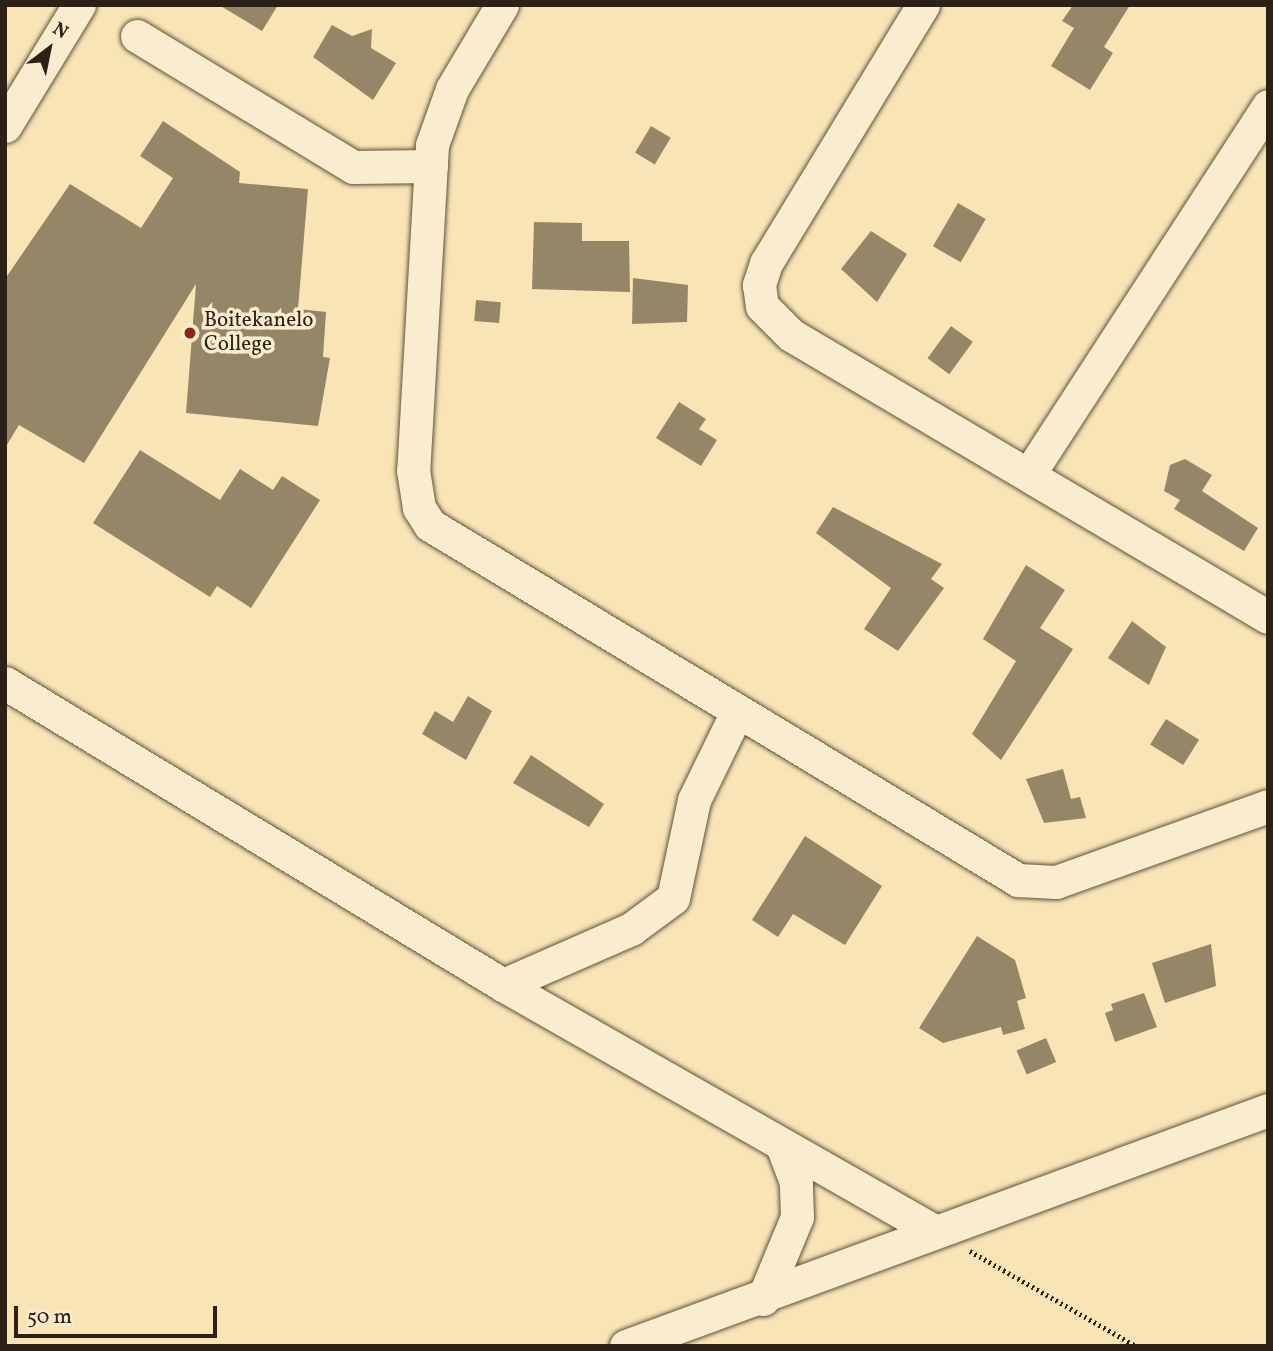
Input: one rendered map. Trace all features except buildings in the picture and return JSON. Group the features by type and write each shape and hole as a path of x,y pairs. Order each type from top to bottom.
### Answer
{"street":[{"path":"5,126 79,5"},
{"path":"502,5 439,114 431,166 413,470 419,508 449,540 736,714 1018,880 1056,882 1268,806"},
{"path":"923,5 766,263 759,285 762,306 791,335 1031,471 1268,617"},
{"path":"137,36 353,167 431,166"},
{"path":"1031,471 1268,106"},
{"path":"5,683 503,985 932,1230"},
{"path":"503,985 631,929 673,898 694,800 736,714"},
{"path":"626,1346 763,1299 932,1230 1268,1110"},
{"path":"763,1299 798,1207 782,1145"}],"path":[{"path":"932,1230 1136,1346"}],"place":[{"name":"Boitekanelo College","path":"190,333"}]}
